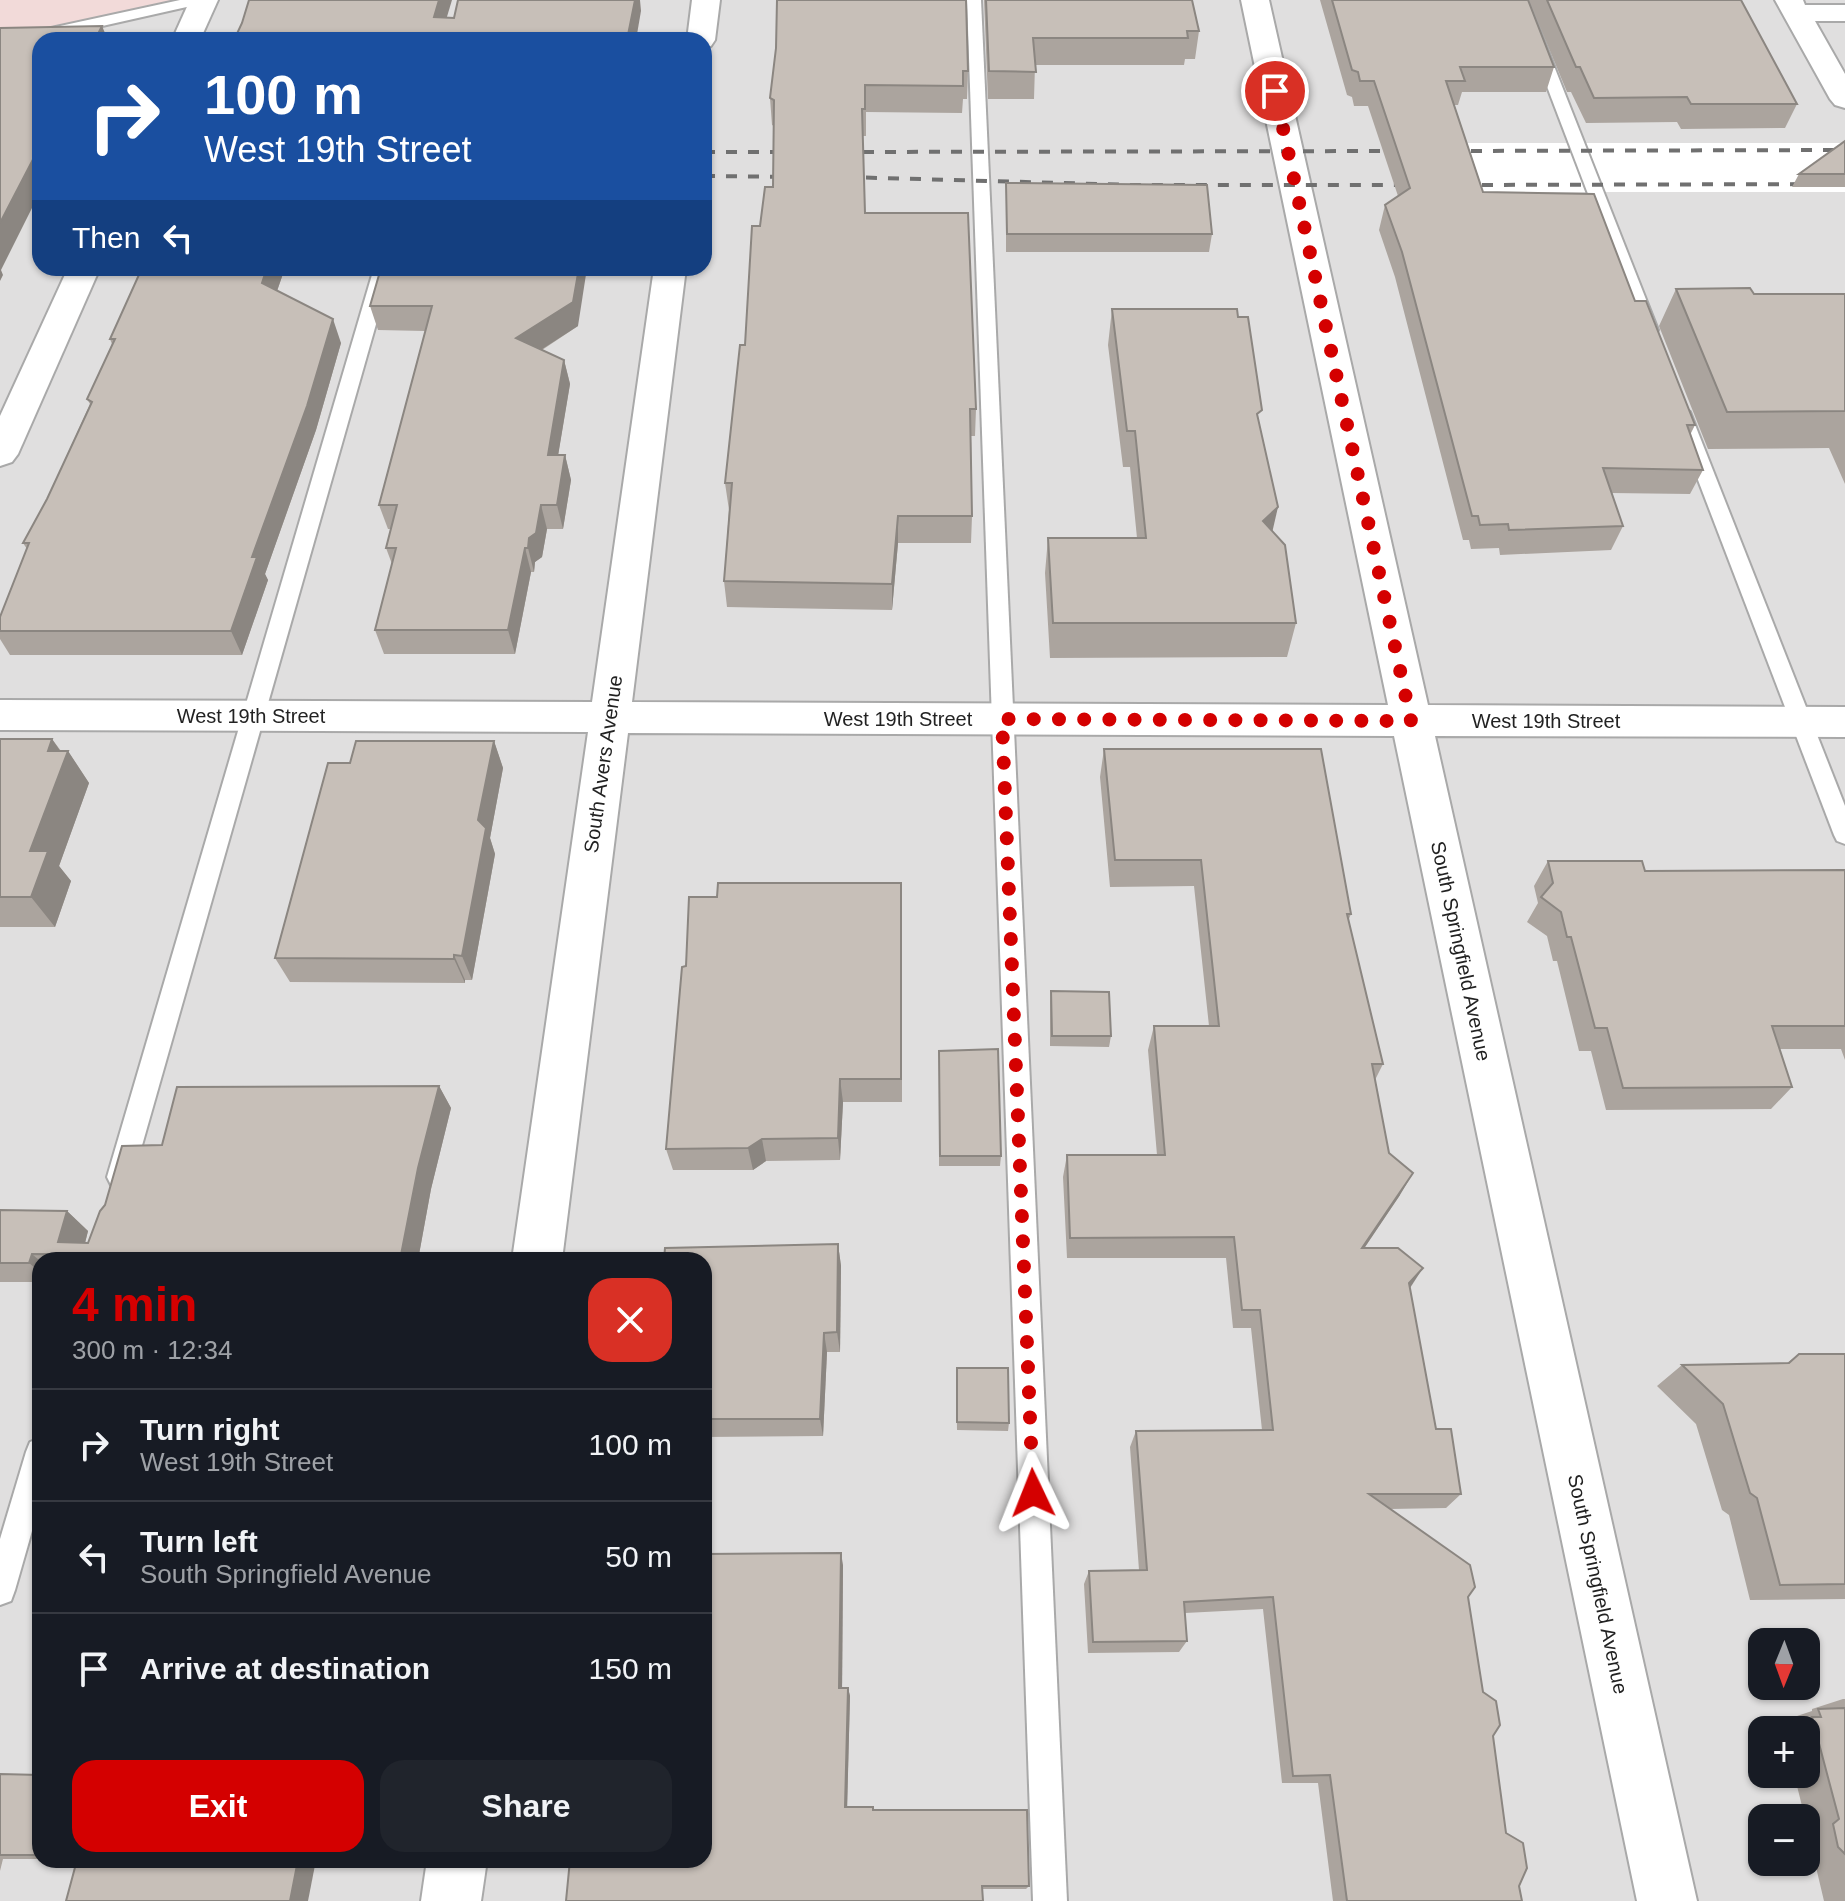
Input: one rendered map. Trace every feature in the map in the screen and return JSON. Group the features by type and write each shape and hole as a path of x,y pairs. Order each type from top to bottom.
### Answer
{"street":[{"path":"189,32 202,0"},
{"path":"702,32 706,0"},
{"name":"South Springfield Avenue","path":"1255,0 1667,1901"},
{"path":"1793,7 1845,13"},
{"path":"1793,7 1845,99"},
{"path":"0,454 80,276"},
{"name":"South Avers Avenue","path":"538,1252 669,276"},
{"name":"West 19th Street","path":"0,715 1845,722"},
{"path":"451,1901 456,1868"}],"lane":[{"path":"55,32 202,0"},
{"path":"974,0 1050,1901"},
{"path":"1521,0 1654,342"},
{"path":"0,44 32,37"},
{"path":"113,1199 381,276"},
{"path":"1671,387 1845,835"},
{"path":"0,1590 32,1480"}],"shaded area":[{"path":"0,0 184,0 50,32 32,32 32,36 0,44"},
{"path":"199,0 1845,0 1845,1901 0,1901 0,44 32,37 32,276 712,276 712,32 54,32"}],"pier":[{"path":"1426,143 1845,143 1845,192 1442,192"}],"building":[{"path":"249,0 439,0 434,17 454,18 458,0 635,0 629,32 238,32"},
{"path":"777,0 966,0 968,71 963,71 963,86 865,85 865,109 862,109 865,213 968,213 976,409 970,409 972,516 898,516 892,584 724,581 732,483 725,483 740,345 745,345 752,226 760,226 765,187 773,187 774,100 770,98 776,48"},
{"path":"986,0 1192,0 1199,31 1187,31 1188,38 1033,38 1036,72 989,71"},
{"path":"1332,0 1528,0 1554,67 1460,67 1465,81 1446,81 1483,192 1594,194 1635,301 1646,301 1695,425 1687,425 1703,470 1603,468 1623,526 1509,530 1508,524 1480,525 1478,516 1472,516 1402,252 1385,205 1410,188 1374,81 1360,81 1358,72 1352,70"},
{"path":"1547,0 1741,0 1797,104 1691,104 1687,97 1594,98 1580,67 1576,67"},
{"path":"102,26 99,32 32,32 32,161 0,223 0,28"},
{"path":"1845,141 1845,174 1799,174"},
{"path":"1006,183 1207,185 1212,234 1007,234"},
{"path":"138,276 264,276 262,283 333,319 307,406 252,557 257,557 231,631 0,631 0,617 29,543 23,543 92,402 87,399 115,339 110,339"},
{"path":"379,276 578,276 573,302 516,338 564,360 548,455 565,455 557,505 541,505 536,533 529,538 528,548 525,548 508,630 375,630 396,548 386,548 397,505 379,505 432,306 370,306"},
{"path":"1750,288 1754,294 1845,294 1845,411 1727,412 1676,289"},
{"path":"1112,309 1237,309 1238,317 1248,317 1262,410 1257,414 1278,507 1263,521 1285,545 1296,623 1053,623 1048,538 1146,538 1135,431 1127,431"},
{"path":"0,739 52,739 48,751 68,751 30,851 48,851 31,897 0,897"},
{"path":"356,741 494,741 478,820 486,828 462,956 454,955 454,959 275,958 328,763 350,763"},
{"path":"1104,749 1321,749 1351,914 1347,914 1383,1064 1372,1064 1389,1153 1413,1173 1362,1248 1398,1248 1423,1268 1409,1283 1436,1429 1451,1429 1461,1494 1369,1494 1470,1565 1475,1587 1468,1597 1483,1692 1496,1701 1500,1725 1493,1736 1506,1833 1523,1843 1527,1868 1519,1886 1522,1901 1347,1901 1330,1775 1293,1776 1273,1597 1184,1602 1187,1641 1093,1642 1089,1571 1147,1570 1136,1431 1273,1430 1260,1310 1242,1310 1234,1237 1070,1238 1067,1155 1165,1155 1154,1026 1219,1026 1201,860 1115,860"},
{"path":"1548,861 1642,861 1645,871 1845,870 1845,1026 1772,1026 1792,1087 1623,1088 1607,1028 1595,1028 1571,937 1567,937 1561,912 1541,897 1553,883"},
{"path":"718,883 901,883 901,1079 840,1079 838,1138 762,1139 748,1148 666,1149 682,967 686,966 689,897 717,897"},
{"path":"1051,991 1109,992 1111,1036 1052,1036"},
{"path":"998,1049 1001,1156 940,1156 939,1051"},
{"path":"439,1086 418,1168 402,1252 32,1252 29,1263 0,1263 0,1210 67,1211 58,1242 88,1243 105,1205 122,1146 162,1145 177,1087"},
{"path":"838,1244 837,1332 824,1333 820,1419 712,1419 712,1252 665,1252 665,1248"},
{"path":"1799,1354 1845,1354 1845,1584 1780,1585 1757,1498 1750,1493 1723,1404 1682,1365 1789,1363"},
{"path":"957,1368 1008,1368 1009,1423 957,1422"},
{"path":"841,1553 839,1688 848,1688 845,1807 873,1807 873,1810 1027,1810 1029,1886 982,1886 983,1901 566,1901 569,1868 712,1868 712,1554"},
{"path":"1845,1708 1845,1854 1838,1847 1833,1824 1839,1819 1820,1747 1821,1717 1818,1709"},
{"path":"0,1774 32,1775 32,1855 0,1855"},
{"path":"75,1868 296,1868 290,1901 66,1901"}],"railway":[{"path":"1449,151 1845,150"},
{"path":"841,152 1405,151"},
{"path":"712,152 797,152"},
{"path":"712,176 796,177"},
{"path":"844,177 1134,185 1416,185"},
{"path":"1460,185 1845,184"}],"route":[{"path":"1033,1493 1002,719 1411,721 1275,91"}]}
